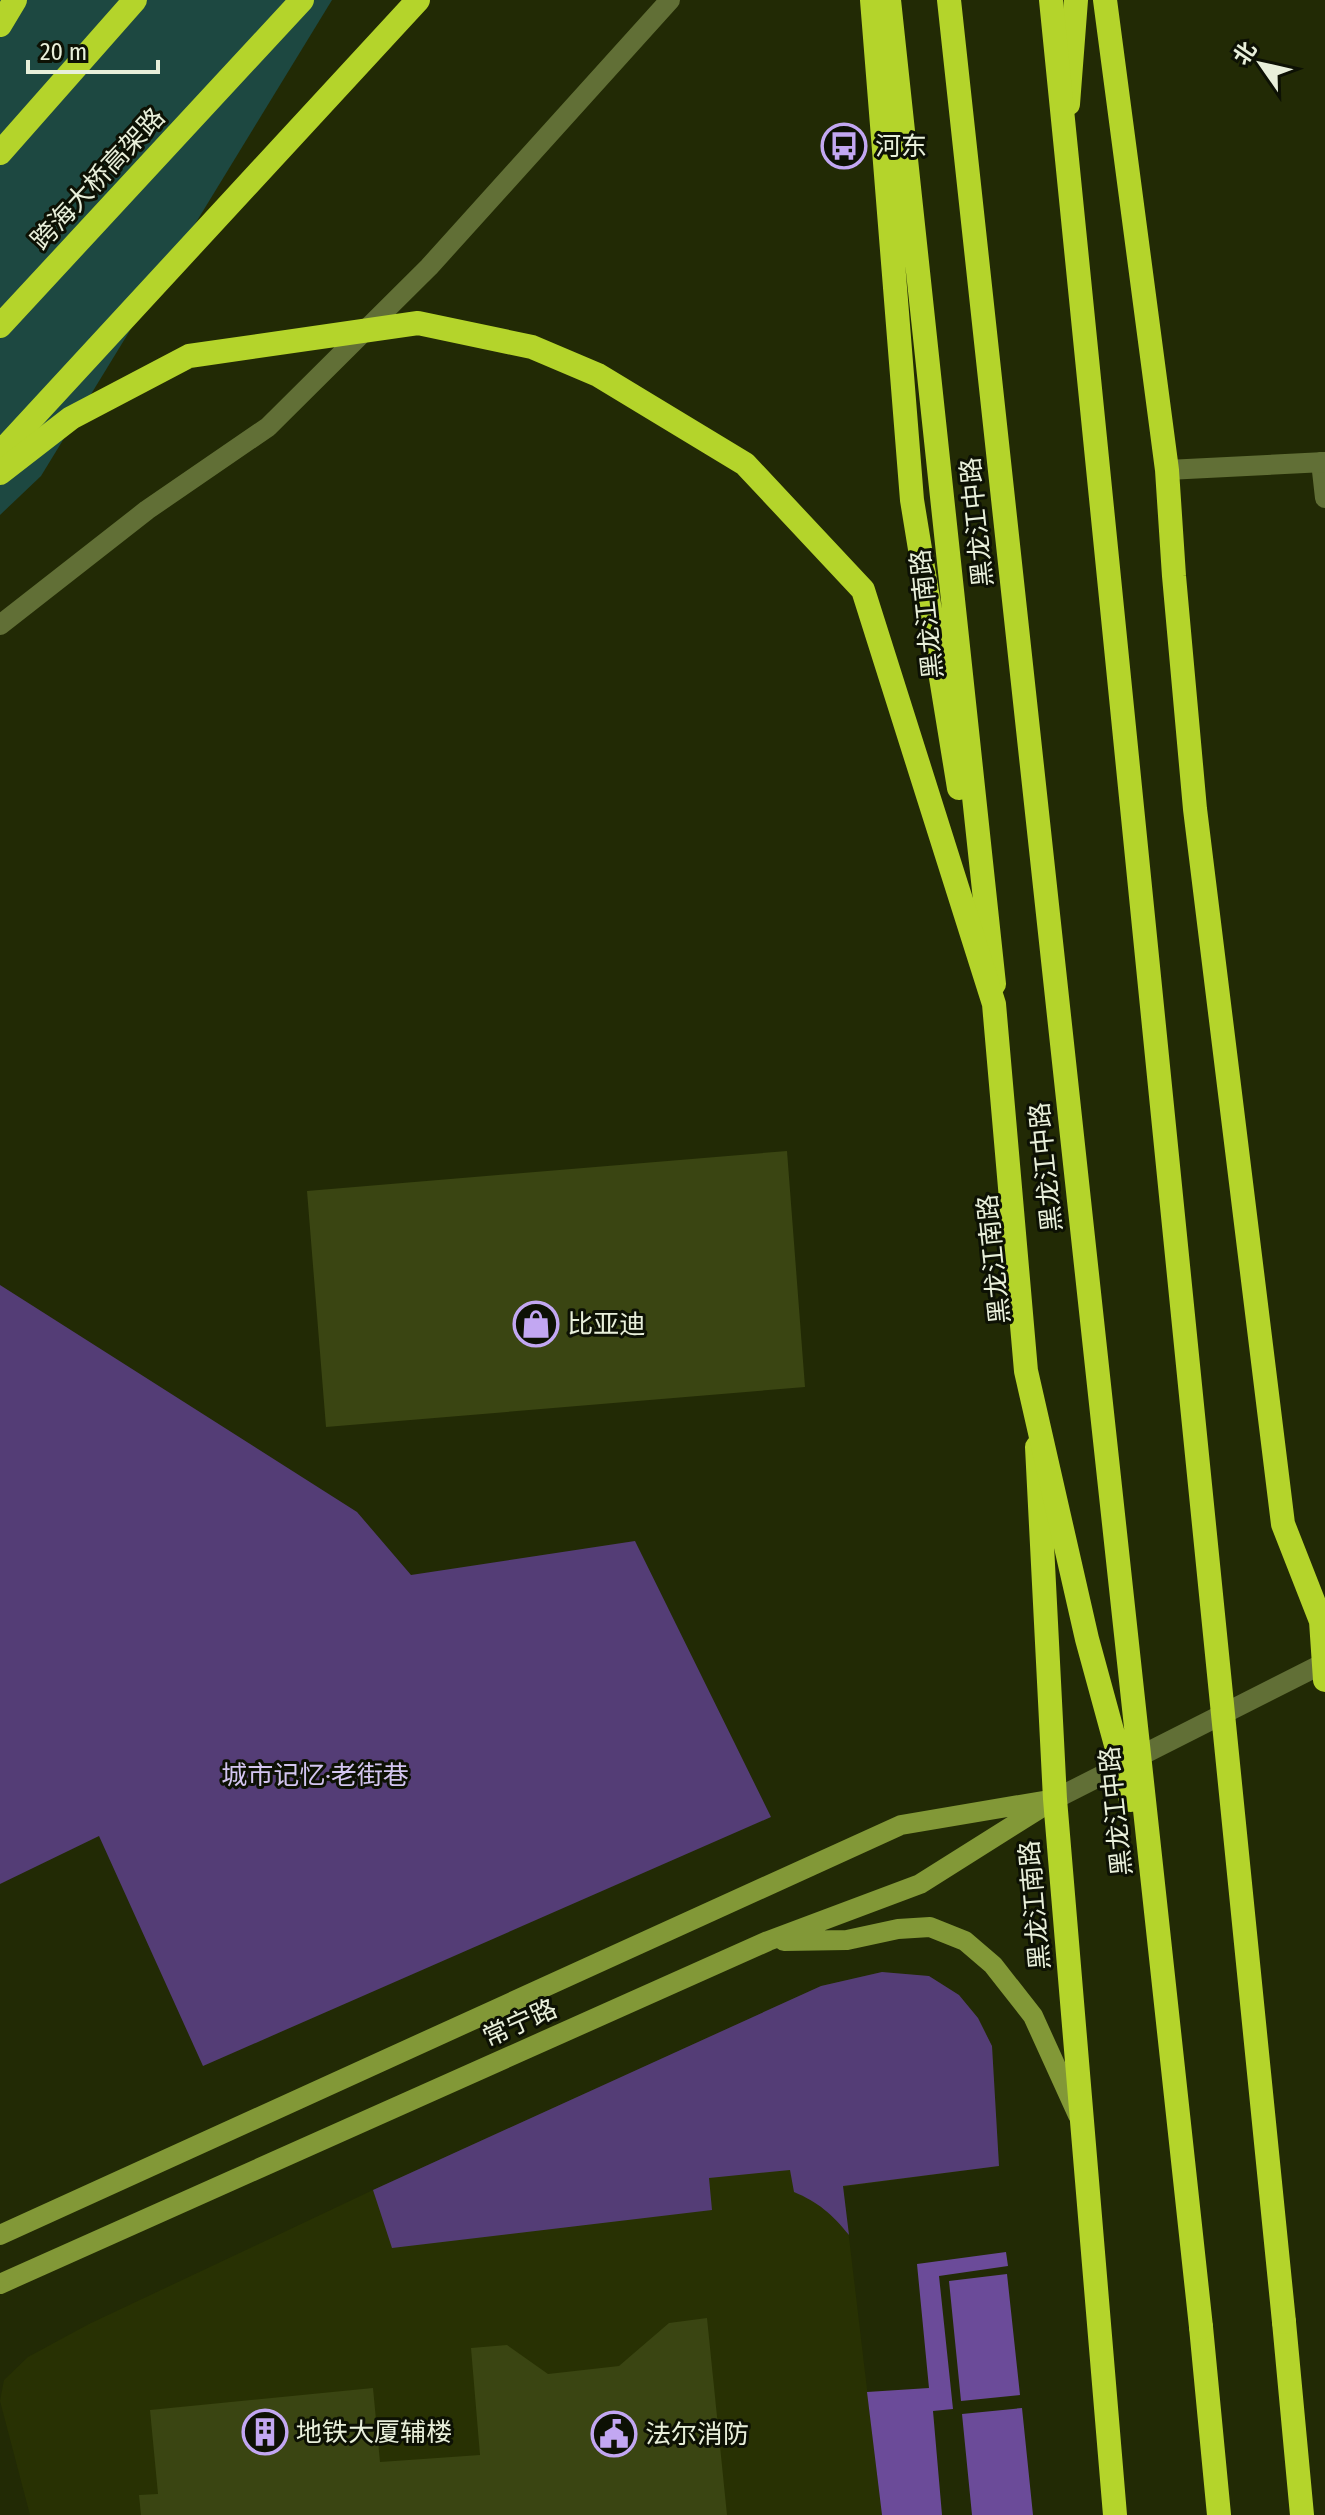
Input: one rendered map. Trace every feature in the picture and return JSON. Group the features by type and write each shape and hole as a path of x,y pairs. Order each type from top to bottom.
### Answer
{"highway":[{"path":"0,25 15,0"},
{"path":"0,153 135,0"},
{"name":"跨海大桥高架路","path":"0,326 302,0"},
{"path":"0,453 418,0"},
{"path":"872,0 912,500 994,1004 1026,1371 1087,1639 1151,1872"},
{"name":"黑龙江南路","path":"889,0 1032,1361 1055,1799 1115,2515"},
{"name":"黑龙江中路","path":"949,0 1219,2515"},
{"path":"1051,0 1302,2515"},
{"path":"1065,147 1076,0"},
{"path":"1105,0 1167,470 1195,809 1283,1524 1321,1621 1324,1672"},
{"path":"0,473 71,418 189,356 418,323 532,347 598,375 745,464 863,590 994,1004"}],"main road":[{"name":"常宁路","path":"0,2235 901,1825 1055,1799"},
{"name":"常宁路","path":"0,2284 768,1941 920,1884 1055,1799"},
{"path":"768,1941 847,1940 898,1929 930,1927 965,1941 993,1965 1033,2016 1081,2123"}],"street":[{"path":"0,625 147,510 268,427 429,267 670,0"},
{"path":"1167,470 1323,462 1325,498"},
{"path":"1055,1799 1324,1672"}],"shaded area":[{"path":"882,1972 929,1976 959,1995 978,2018 992,2046 999,2166 843,2187 882,2515 30,2515 0,2401 4,2380 28,2357 89,2324 373,2190 821,1986"},
{"path":"1006,2252 1008,2266 939,2276 953,2409 933,2411 942,2515 882,2515 867,2392 929,2388 917,2264"},
{"path":"1007,2274 1020,2395 961,2401 949,2281"},
{"path":"1022,2408 1033,2515 972,2515 962,2414"}],"green space":[{"name":"城市记忆·老街巷","path":"0,1285 357,1512 411,1575 635,1541 771,1817 203,2066 99,1836 0,1884"},
{"path":"882,1972 929,1976 959,1995 978,2018 992,2046 999,2166 843,2186 849,2235 824,2209 794,2192 790,2170 709,2178 712,2210 392,2248 373,2190 821,1986"}],"water":[{"path":"0,0 332,0 41,476 0,515"}],"building":[{"path":"787,1151 805,1387 326,1427 307,1191"},
{"path":"707,2318 727,2515 141,2515 139,2495 158,2494 150,2410 373,2388 380,2462 480,2455 471,2348 507,2345 548,2374 619,2366 669,2323"}],"place":[{"name":"河东","path":"844,146"},
{"name":"比亚迪","path":"536,1324"},
{"name":"地铁大厦辅楼","path":"265,2432"},
{"name":"法尔消防","path":"614,2434"}]}
